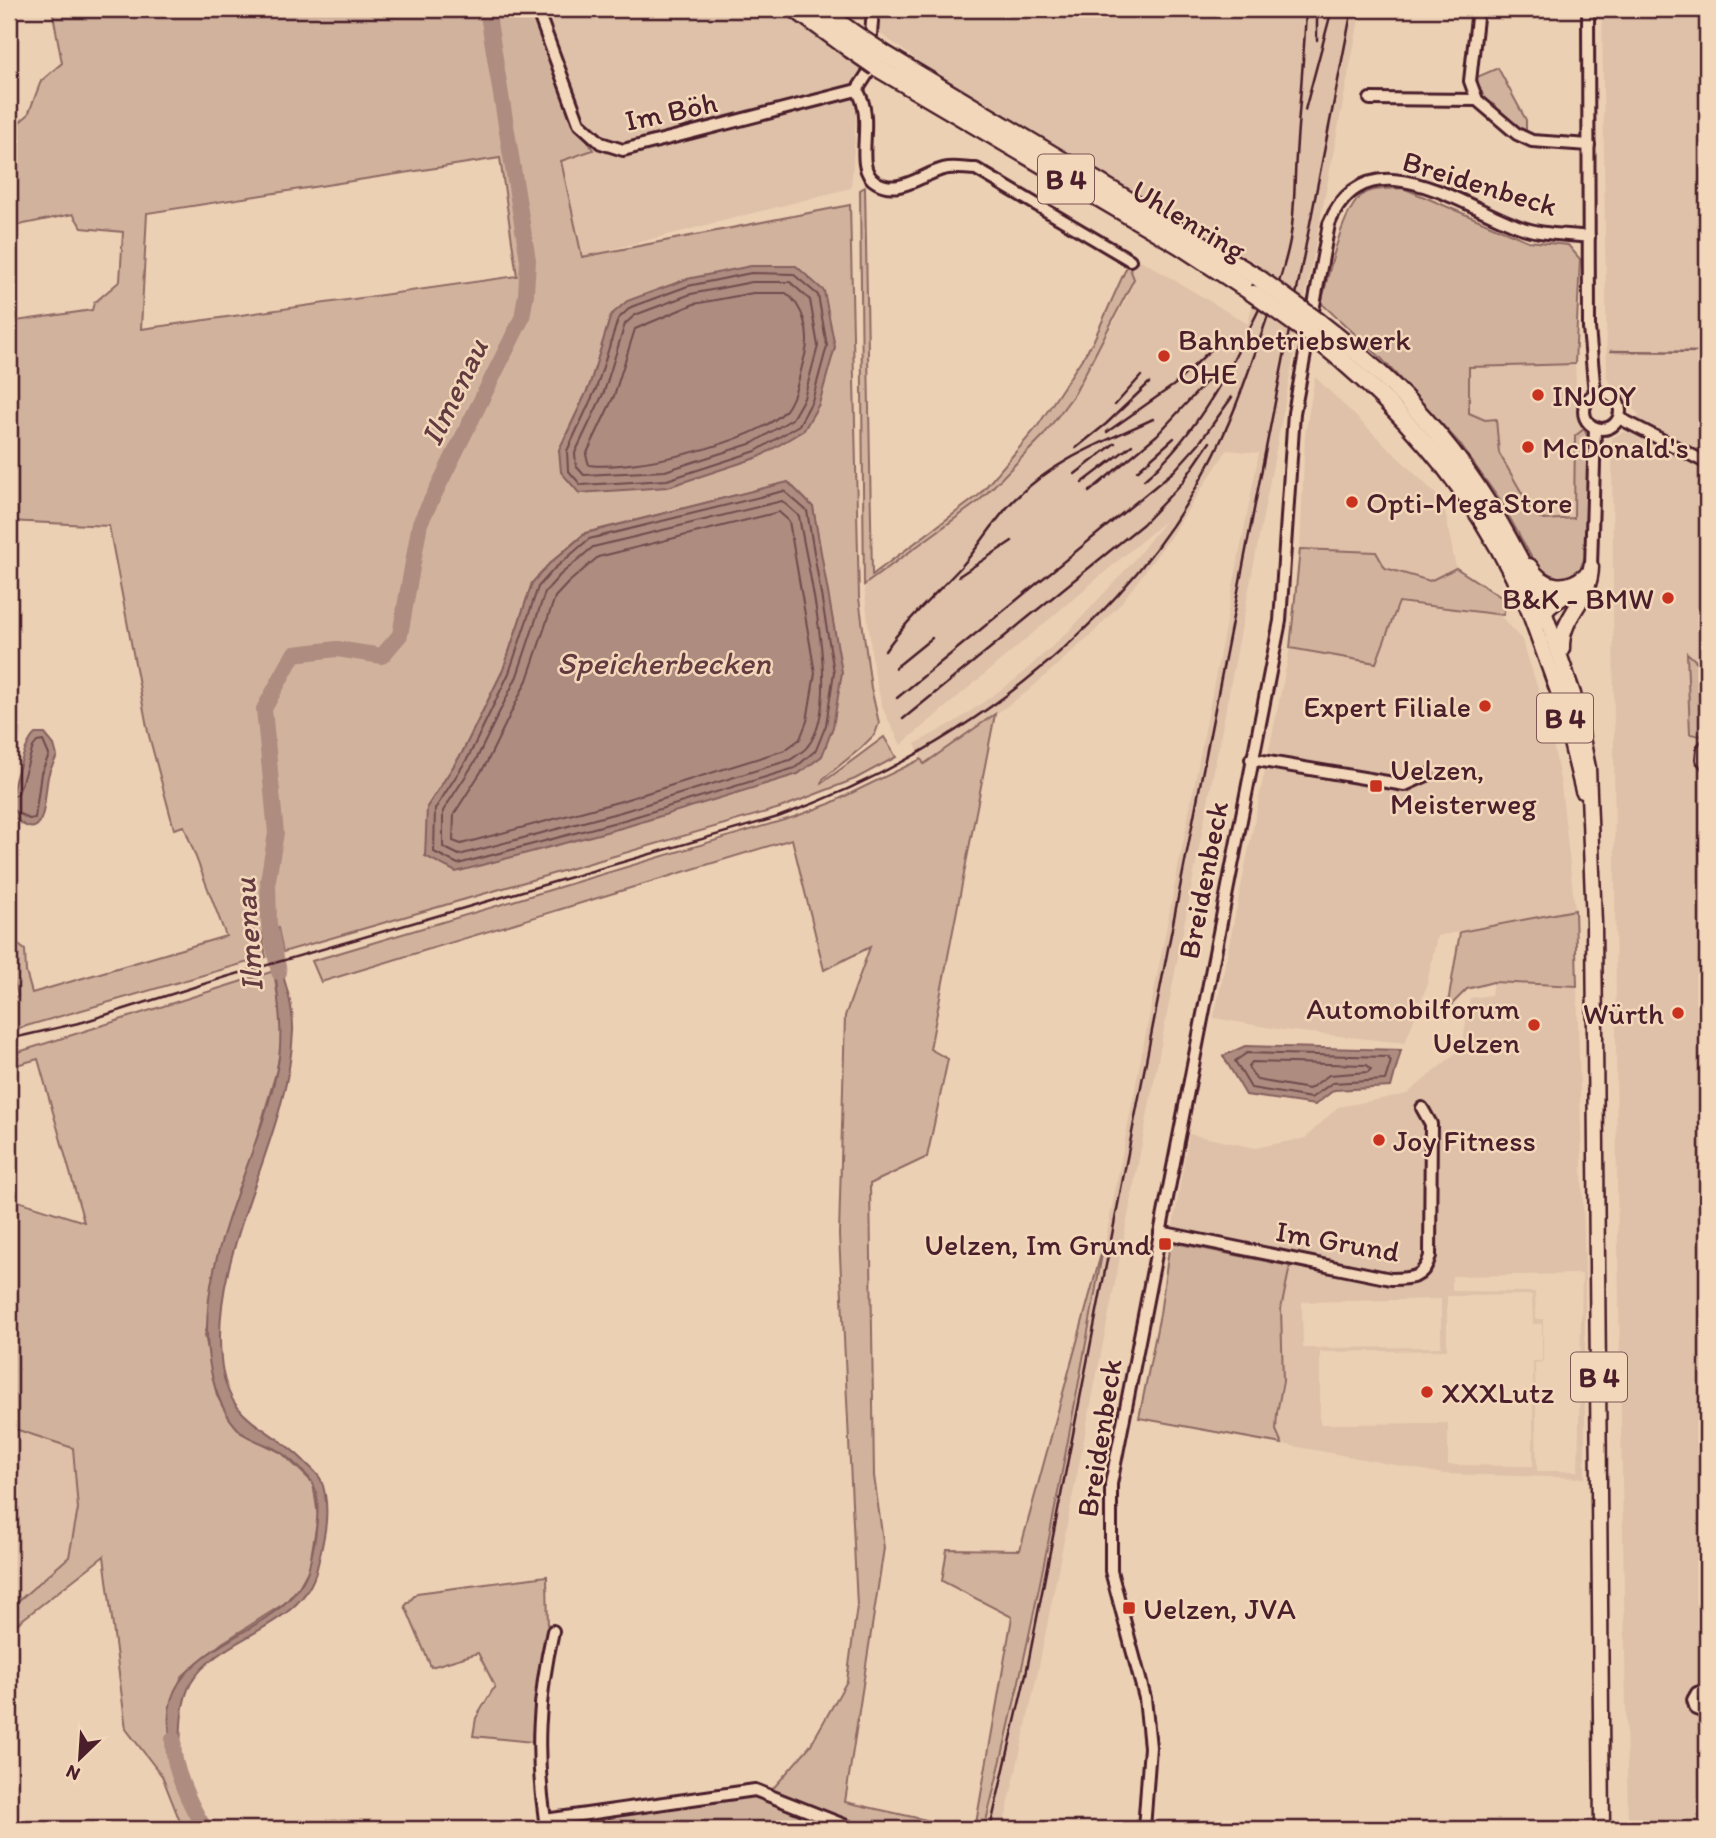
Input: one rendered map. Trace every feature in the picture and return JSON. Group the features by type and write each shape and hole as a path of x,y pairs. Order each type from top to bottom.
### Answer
{"highway":[{"name":"B 4","path":"795,9 880,60"},
{"name":"B 4","path":"821,9 835,20 853,42"},
{"name":"Uhlenring","path":"880,60 1257,277 1319,321 1362,357 1418,411 1460,461 1493,508"},
{"name":"Uhlenring","path":"880,60 1179,245 1315,338 1383,398 1433,453 1487,530 1526,603"},
{"name":"B 4","path":"1493,508 1544,611"},
{"path":"1493,508 1539,579 1563,587 1589,572"}],"main road":[{"path":"1563,661 1564,632 1589,589 1589,572"},
{"path":"1538,632 1544,611 1552,603 1570,594 1589,572"},
{"path":"1526,603 1544,611 1563,611 1579,603"},
{"name":"B 4","path":"1526,603 1559,694 1588,806"},
{"name":"B 4","path":"1544,611 1563,661 1584,740 1594,924 1602,1829"}],"street":[{"name":"Im Böh","path":"537,9 579,123 601,143 623,150 859,88"},
{"path":"873,9 868,73 859,88 867,114 863,163 875,182 889,187 899,186 947,168 976,169 1130,260"},
{"path":"1478,9 1470,81 1477,100 1517,134 1532,141 1589,145"},
{"path":"1588,9 1589,328 1595,394"},
{"path":"1370,99 1477,100"},
{"name":"Breidenbeck","path":"1144,1829 1150,1768 1147,1710 1111,1571 1111,1484 1281,608 1294,413 1326,233 1342,200 1357,187 1375,180 1394,178 1416,183 1519,227 1537,232 1589,237"},
{"path":"1605,393 1614,398 1619,406 1619,418 1609,428 1595,428 1588,423 1584,413 1585,404 1595,394 1605,393"},
{"path":"1619,418 1707,463"},
{"path":"1589,572 1595,428"},
{"path":"1707,745 1703,749 1702,759 1707,765"},
{"path":"1251,759 1405,785 1427,775"},
{"name":"Im Grund","path":"1160,1232 1391,1279 1413,1279 1424,1272 1430,1256 1431,1125 1422,1108"},
{"path":"553,1631 538,1714 538,1775 545,1820 755,1790 854,1829"},
{"path":"1707,1690 1699,1691 1693,1700 1696,1709 1707,1713"}],"shaded area":[{"path":"52,9 534,9 573,114 593,150 561,161 582,257 850,205 859,598 871,688 879,723 875,734 823,779 822,783 884,737 896,757 855,779 780,808 283,952 278,928 262,934 266,957 9,1031 9,999 18,996 10,968 16,943 25,950 26,972 32,993 226,936 184,826 174,829 148,732 109,526 9,521 9,322 92,310 94,303 120,281 123,232 82,228 73,214 9,227 9,131 28,115 41,81 62,63","holes":["500,158 517,276 141,329 147,213","611,315 579,493 559,450 589,387","788,482 813,507 820,550 427,807 462,753 503,670 532,583 549,564 585,533"]},
{"path":"540,9 781,9 860,68 851,188 582,257 561,160 593,149"},
{"path":"846,9 1361,9 1116,1278 1037,1676 1003,1829 984,1829 1038,1586 1259,453 1227,450 1169,539 1122,602 1093,633 1027,692 924,764 915,744 958,720 1016,679 1071,629 1131,564 1165,521 901,745 882,707 873,667 864,585 979,501 1043,436 1075,393 1129,294 1134,279 1128,264 1132,255 1248,324 1260,265 968,97"},
{"path":"1602,9 1707,9 1707,1829 1628,1829 1617,1188 1612,438 1623,432 1631,433 1639,415 1607,379"},
{"path":"1498,68 1526,120 1526,136 1479,93 1477,77"},
{"path":"865,187 872,575 979,495 1037,427 1093,342 1128,264 1134,279 1075,393 1043,436 979,501 864,585 860,190"},
{"path":"1403,188 1528,241 1568,245 1580,259 1575,364 1469,367 1469,413 1485,420 1496,419 1499,453 1535,516 1545,520 1574,518 1575,436 1584,429 1588,437 1587,551 1579,572 1572,579 1556,580 1539,571 1501,502 1459,443 1380,357 1321,303 1332,260 1349,212 1369,191"},
{"path":"1575,364 1578,423 1584,429 1575,437 1575,519 1545,520 1535,516 1499,453 1496,419 1485,420 1469,413 1469,367"},
{"path":"1315,377 1443,501 1456,568 1430,581 1385,568 1376,552 1300,549 1305,435"},
{"path":"1300,549 1376,552 1385,568 1430,581 1456,568 1507,601 1503,615 1399,602 1376,663 1290,648"},
{"path":"1399,602 1498,613 1522,640 1549,722 1561,785 1575,910 1437,936 1426,988 1405,1043 1283,1030 1214,1018 1290,648 1376,663"},
{"path":"1687,653 1707,671 1707,737 1690,734"},
{"path":"995,714 930,1049 948,1059 927,1157 870,1184 874,1476 884,1548 845,1802 967,1829 569,1829 570,1820 753,1794 764,1799 810,1746 847,1681 857,1606 839,1235 845,1016 870,947 824,970 792,839 321,982 312,961 794,817 829,804 921,759 924,764"},
{"path":"9,721 22,729 9,778"},
{"path":"1575,910 1577,986 1493,982 1467,989 1447,1009 1460,932"},
{"path":"274,971 283,1032 277,1069 249,1165 238,1189 205,1335 217,1396 226,1411 241,1433 282,1453 313,1483 318,1516 309,1569 299,1587 285,1603 222,1643 181,1677 173,1737 175,1773 187,1809 198,1829 183,1829 162,1776 126,1729 104,1556 9,1630 9,1609 69,1557 78,1509 73,1448 9,1427 9,1198 84,1222 38,1059 9,1067 9,1055"},
{"path":"1493,982 1577,986 1585,1273 1585,1478 1444,1474 1282,1444 1276,1430 1283,1381 1281,1309 1289,1266 1170,1242 1189,1134 1255,1148 1305,1138 1338,1107 1407,1094 1462,1048 1470,998 1491,995","holes":["1582,1274 1578,1471 1537,1471 1535,1363 1543,1362 1543,1319 1536,1319 1535,1292 1452,1291 1452,1276","1532,1295 1533,1324 1542,1324 1542,1361 1533,1361 1533,1466 1448,1465 1448,1423 1320,1424 1320,1352 1447,1350 1447,1296","1441,1299 1441,1347 1303,1348 1302,1302"]},
{"path":"1170,1242 1290,1266 1281,1309 1283,1381 1276,1430 1282,1444 1139,1418 1160,1314"},
{"path":"1104,1243 1064,1464 1018,1684 984,1829 975,1829 1012,1617 942,1581 947,1549 1020,1550"},
{"path":"9,1427 73,1448 78,1509 69,1557 9,1609"},
{"path":"547,1576 548,1632 532,1742 473,1736 476,1718 495,1686 478,1653 431,1667 405,1606 417,1593"}],"water":[{"path":"751,266 796,266 824,291 835,347 819,404 804,430 759,457 668,487 579,493 561,472 559,450 589,387 611,315 627,301 687,279"},
{"name":"Speicherbecken","path":"788,482 813,507 842,672 833,727 822,756 798,774 625,827 456,872 425,856 427,807 462,753 503,670 532,583 549,564 586,533"},
{"path":"35,734 45,734 54,745 57,756 49,774 41,819 37,826 30,827 9,812 18,771 26,748"},
{"path":"275,948 290,1000 293,1021 288,1072 279,1113 227,1276 221,1317 221,1359 231,1397 240,1410 289,1447 320,1477 326,1502 326,1524 317,1568 309,1588 295,1605 279,1618 221,1653 204,1666 191,1683 182,1713 180,1767 169,1725 173,1693 190,1669 215,1649 272,1614 295,1593 309,1567 317,1525 316,1492 308,1476 278,1451 241,1432 224,1410 210,1366 207,1328 210,1291 218,1253 268,1105 277,1069 280,1024"},
{"path":"1245,1046 1401,1050 1391,1087 1334,1090 1315,1105 1246,1095 1223,1056"}],"waterway":[{"name":"Ilmenau","path":"279,972 269,924 268,880 276,833 264,709 294,654 337,649 382,656 400,635 420,523 522,318 528,260 487,9"},
{"path":"1611,351 1707,352"},
{"name":"Ilmenau","path":"173,1739 179,1774 188,1798 205,1829"}],"railway":[{"path":"9,1039 83,1022 226,977 778,817 842,791 905,760 966,723 1024,682 1078,635 1127,584 1171,528 1207,468 1230,420 1277,289 1290,240 1306,9"},
{"path":"1317,9 1317,40"},
{"path":"1305,110 1332,9"},
{"path":"990,1829 1026,1674 1352,9"},
{"path":"1144,480 1183,440 1199,417 1228,370 1266,295"},
{"path":"1107,432 1174,385 1223,338"},
{"path":"1089,492 1157,435 1221,366"},
{"path":"1115,405 1141,376"},
{"path":"1076,448 1149,383"},
{"path":"897,698 1174,471 1200,442 1232,397"},
{"path":"885,651 968,559 1007,508 1029,486 1080,453 1153,419"},
{"path":"1137,471 1174,438"},
{"path":"903,719 1143,524 1182,483 1210,442"},
{"path":"1075,474 1115,443"},
{"path":"1082,483 1132,445"},
{"path":"959,576 1012,541"},
{"path":"895,668 932,638"}],"place":[{"name":"Bahnbetriebswerk OHE","path":"1164,356"},
{"name":"INJOY","path":"1538,395"},
{"name":"McDonald's","path":"1528,447"},
{"name":"Opti-MegaStore","path":"1352,502"},
{"name":"B&K - BMW","path":"1668,598"},
{"name":"Expert Filiale","path":"1485,706"},
{"name":"Uelzen, Meisterweg","path":"1376,786"},
{"name":"Würth","path":"1678,1013"},
{"name":"Automobilforum Uelzen","path":"1534,1025"},
{"name":"Joy Fitness","path":"1379,1140"},
{"name":"Uelzen, Im Grund","path":"1165,1244"},
{"name":"XXXLutz","path":"1427,1392"},
{"name":"Uelzen, JVA","path":"1129,1608"}]}
